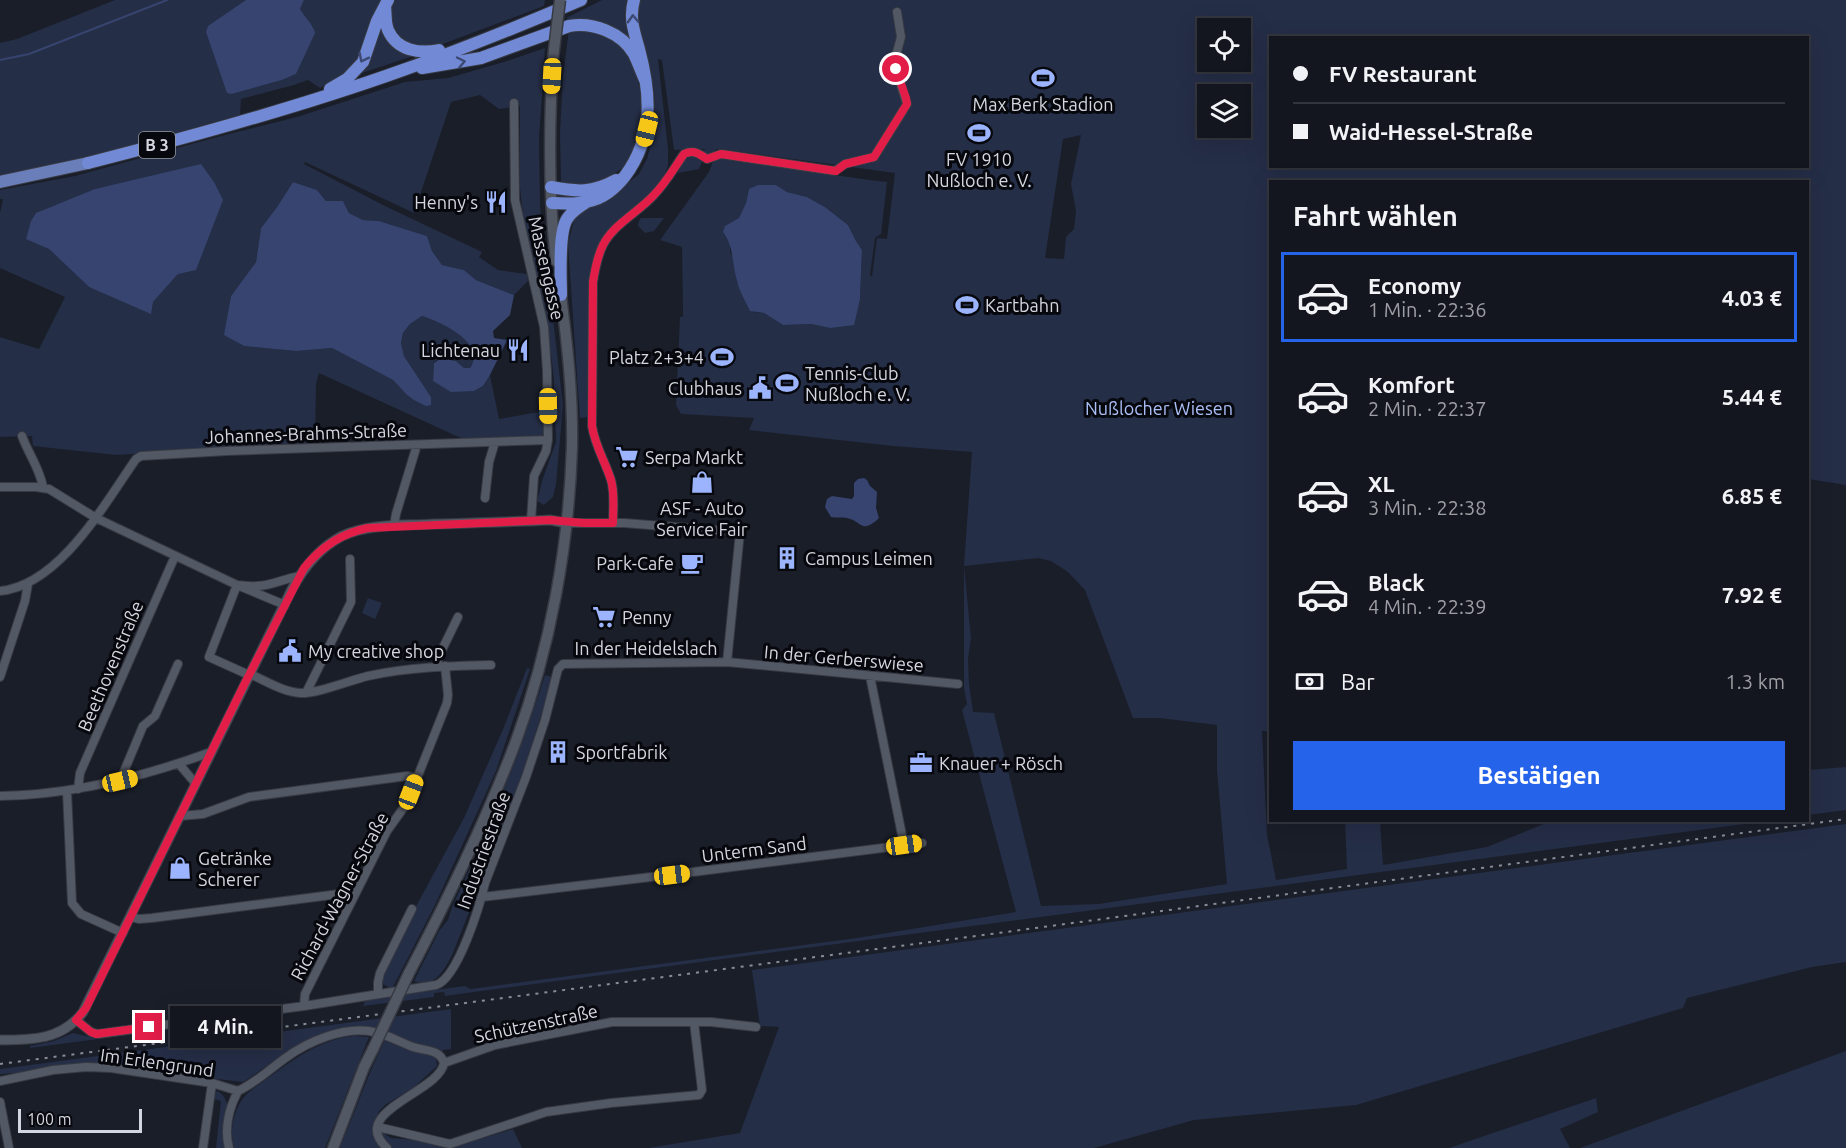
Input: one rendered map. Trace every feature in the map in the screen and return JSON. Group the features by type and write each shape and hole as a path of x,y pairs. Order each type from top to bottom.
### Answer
{"highway":[{"name":"B 3","path":"88,163 178,140 314,100 470,45 581,0"},
{"path":"561,295 562,232 566,220 573,211 585,203 617,186 639,155 647,129 648,103 645,80 631,20 634,0"},
{"path":"386,2 388,31 397,42 411,51 426,53 470,45"},
{"path":"314,100 347,79 363,62 386,2"},
{"path":"403,70 481,58 578,24 602,28 628,46 645,80"},
{"path":"551,188 585,191 603,186 625,175"},
{"path":"552,203 585,203"}],"main road":[{"path":"333,1148 358,1081 465,861 501,781 517,739 549,625 566,522 572,427 571,385 554,239 551,188 550,114 553,58 560,0"},
{"name":"B 3","path":"0,182 88,163"}],"street":[{"path":"613,523 613,489 596,444 592,426 593,282 603,245 614,230 652,198 684,154 689,151 696,152 707,159 721,154 836,171 845,164 874,157 907,104 894,63 901,37 897,12"},
{"name":"Massengasse","path":"514,104 515,200 544,327 548,440"},
{"path":"22,436 44,488"},
{"path":"531,521 534,476 546,451 548,440"},
{"name":"Johannes-Brahms-Straße","path":"96,518 136,459 141,456 548,440"},
{"path":"484,498 489,462 495,442"},
{"path":"394,526 417,445"},
{"path":"0,488 28,486 53,491 96,518 237,585 285,605"},
{"path":"0,591 28,584 38,577 65,554 96,518"},
{"path":"0,1040 45,1038 64,1030 86,1008 299,576 314,557 336,540 363,529 394,526 550,520 740,532 726,662"},
{"name":"Beethovenstraße","path":"78,789 80,773 175,556"},
{"path":"306,693 351,602 350,559"},
{"path":"237,585 269,586 299,576"},
{"path":"0,677 25,601 28,584"},
{"path":"237,585 209,657 280,688 306,693 389,672 441,666 491,665"},
{"path":"441,666 438,658 458,617"},
{"name":"In der Heidelslach","path":"565,663 726,662"},
{"name":"In der Gerberswiese","path":"726,662 958,684"},
{"name":"Industriestraße","path":"378,994 443,983 452,971 460,956 526,777 558,669 565,663"},
{"path":"120,781 143,726 155,716 178,664"},
{"name":"Richard-Wagner-Straße","path":"304,1006 305,994 387,831 407,802 417,778 447,703 448,695 441,666"},
{"path":"870,676 904,845"},
{"path":"0,796 68,791 120,781 211,752"},
{"path":"179,764 196,784"},
{"path":"180,816 203,814 249,797 407,776 417,778"},
{"path":"68,791 72,903 81,914 123,933"},
{"name":"Unterm Sand","path":"482,897 922,843"},
{"path":"130,917 152,918 339,894 353,898"},
{"path":"76,1020 91,1032 98,1034 378,994 380,973 412,909"},
{"name":"Schützenstraße","path":"378,1127 385,1112 424,1086 441,1071 444,1063 495,1045 612,1022 694,1022 756,1027"},
{"path":"387,1148 380,1139 378,1127 450,1144 546,1113 611,1103 699,1095 702,1090 694,1022"},
{"path":"229,1148 228,1122 238,1091 286,1057 320,1039 346,1031 365,1031 437,1053 443,1058 444,1063"},
{"name":"Im Erlengrund","path":"0,1081 53,1070 94,1067 124,1069 212,1083 238,1091"},
{"path":"203,1148 212,1083"},
{"path":"0,1102 9,1148"}],"green space":[{"path":"115,0 246,0 232,94 296,74 313,27 300,9 304,0 382,0 361,59 345,74 320,88 308,80 241,99 240,115 107,152 0,177 0,43 17,39"},
{"path":"395,0 545,0 544,6 440,45 425,48 408,43 395,32 390,17"},
{"path":"602,0 632,0 634,48 566,18"},
{"name":"Nußlocher Wiesen","path":"639,0 1846,0 1846,485 1809,479 1809,180 1269,180 1269,731 1262,731 1267,835 1276,880 1347,869 1345,822 1380,822 1383,865 1487,847 1549,822 1759,822 445,996 444,992 434,993 434,997 363,1006 366,999 465,986 471,989 857,938 1016,912 962,710 967,704 964,688 964,566 972,452 749,430 754,418 681,414 676,405 680,317 683,317 682,247 660,240 709,172 714,159 723,156 825,174 887,182 881,234 875,238 870,275 872,277 877,238 887,239 895,173 728,150 717,149 709,154 700,152 706,149 674,150 662,60 658,59 668,165 658,185 599,245 593,261 590,281 588,417 580,418 568,244 574,220 587,208 609,198 639,174 647,159 655,118 654,89 637,12","holes":["1081,135 1071,184 1076,211 1074,229 1066,237 1064,259 1045,258 1063,139","776,185 787,192 807,197 825,207 848,225 862,250 860,299 830,328 811,324 783,325 764,313 754,312 737,282 733,256 730,252 730,241 746,203 749,189","1038,558 1051,561 1068,572 1085,590 1133,718 1160,718 1217,725 1217,770 1227,884 1099,904 1041,906 994,713 973,712 968,659 971,638 964,566"]},
{"path":"381,18 413,56 356,75"},
{"path":"569,30 601,33 619,45 629,59 637,77 641,96 642,116 634,152 625,166 613,174 588,184 561,183 560,132 563,76"},
{"path":"545,48 539,138 540,206 563,405 556,484 553,497 544,505 537,501 556,442 554,381 542,299 523,215 520,188 520,106 499,109 480,95 451,102 414,213 305,162 304,164 482,252 479,257 498,270 527,274 528,281 514,295 476,280 464,270 442,265 432,251 427,236 379,221 363,220 349,213 343,201 326,201 317,190 293,182 261,228 256,262 231,296 225,334 244,346 296,351 332,348 393,380 406,394 431,397 404,356 401,343 403,333 410,324 422,316 460,334 472,350 474,359 470,368 464,368 456,361 441,358 434,362 433,381 474,391 483,386 490,375 499,419 544,411 544,435 465,440 319,373 316,384 315,445 167,450 116,455 33,446 32,436 0,437 0,337 39,349 65,297 0,268 0,213 3,199 0,199 0,190 75,176 297,117 405,82 448,78","holes":["135,181 178,274 153,302 89,287 49,249 95,189"]},
{"path":"692,155 701,159 699,169 678,173 684,160"},
{"path":"641,218 664,218 654,231 645,233 638,226"},
{"path":"368,598 382,603 375,619 362,613"},
{"path":"527,668 530,669 496,771 435,905 392,989 379,982 414,910 464,818"},
{"path":"545,675 553,677 522,776 453,953 442,971 433,980 427,983 414,981 439,931 448,920 491,822"},
{"path":"1846,767 1846,810 1809,815 1809,770"},
{"path":"1846,824 1846,962 1812,967 1687,998 1683,1008 1356,1105 1194,1120 1094,1148 648,1148 740,1133 779,1027 760,1026 752,970"},
{"path":"451,1009 451,1049 443,1050 436,1058 437,1066 413,1088 385,1105 379,1111 375,1124 391,1138 464,1144 513,1129 522,1148 340,1148 388,1033 368,1028 348,1028 311,1039 243,1082 166,1073 112,1063 52,1066 0,1074 0,1069"},
{"path":"73,1033 98,1039 30,1048 30,1046 54,1041"},
{"path":"354,1036 369,1037 325,1148 234,1148 232,1125 237,1108 247,1094 306,1052 329,1041"},
{"path":"1846,1051 1846,1148 1580,1148"},
{"path":"217,1091 223,1095 228,1108 226,1148 216,1148 221,1101 214,1099"},
{"path":"1596,1098 1598,1112 1560,1129 1570,1148 1449,1148"}],"shaded area":[{"path":"246,0 304,0 300,9 315,33 296,74 232,94 227,93 206,32 208,26"},
{"path":"201,164 223,200 196,270 178,274 153,302 151,314 89,287 49,249 26,239 36,213 95,189"},
{"path":"293,182 317,190 326,201 343,201 349,213 363,220 379,221 427,236 432,251 442,265 464,270 476,280 514,295 510,315 493,331 494,338 507,340 483,386 474,391 451,392 433,381 434,363 441,358 456,361 464,368 470,368 474,359 472,350 460,335 422,316 410,324 403,333 401,343 404,356 431,397 431,405 426,406 406,394 393,380 332,348 296,351 244,346 224,335 231,296 256,262 261,228"},
{"path":"758,185 776,185 787,192 807,197 825,207 848,225 862,250 860,299 854,325 830,328 811,324 783,325 764,313 750,311 738,285 731,249 723,232 725,226 739,218 749,189"},
{"path":"864,478 877,492 876,508 879,518 869,526 862,526 847,518 831,517 825,507 827,499 832,496 852,499 854,483"}],"waterway":[{"path":"0,60 29,54 167,0"}],"railway":[{"path":"0,1064 1846,819"}],"place":[{"name":"Max Berk Stadion","path":"1043,78"},
{"name":"FV 1910 Nußloch e. V.","path":"979,133"},
{"name":"Henny's","path":"496,202"},
{"name":"Kartbahn","path":"967,305"},
{"name":"Lichtenau","path":"518,350"},
{"name":"Platz 2+3+4","path":"722,357"},
{"name":"Tennis-Club Nußloch e. V.","path":"787,383"},
{"name":"Clubhaus","path":"760,388"},
{"name":"Serpa Markt","path":"627,457"},
{"name":"ASF - Auto Service Fair","path":"702,482"},
{"name":"Campus Leimen","path":"787,558"},
{"name":"Park-Cafe","path":"692,563"},
{"name":"Penny","path":"604,617"},
{"name":"My creative shop","path":"290,651"},
{"name":"Sportfabrik","path":"558,752"},
{"name":"Knauer + Rösch","path":"921,763"},
{"name":"Getränke Scherer","path":"180,868"}],"route":[{"path":"149,1027 96,1034 76,1020 86,1008 244,685 304,568 330,543 359,530 380,526 550,520 613,523 613,489 596,444 592,426 593,282 603,245 614,230 642,208 659,190 684,154 689,151 696,152 707,159 721,154 836,171 845,164 874,157 907,104 896,69"}]}
